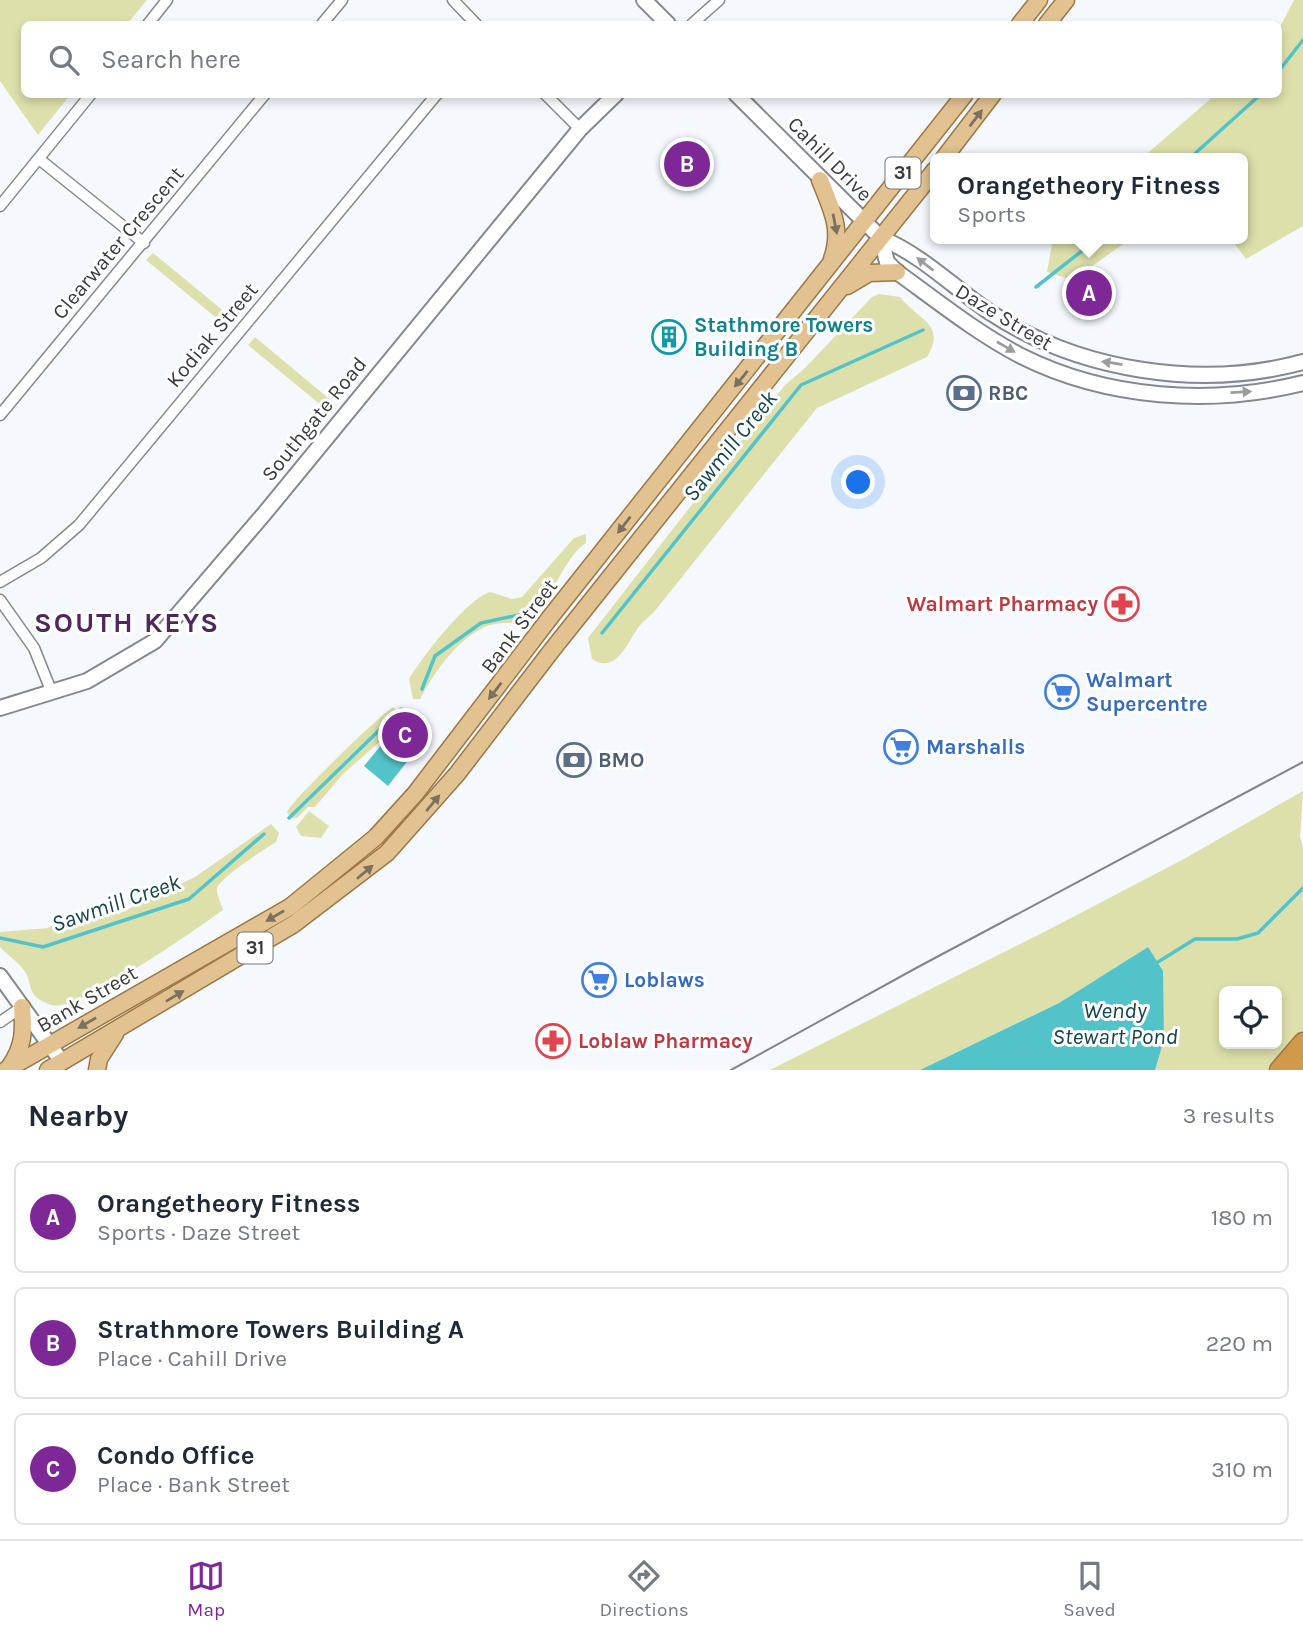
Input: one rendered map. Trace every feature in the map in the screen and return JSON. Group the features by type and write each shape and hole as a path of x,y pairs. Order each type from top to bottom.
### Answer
{"highway":[{"path":"1279,1070 1303,1042"},
{"path":"1299,1070 1303,1066"}],"main road":[{"path":"1022,21 1039,0"},
{"path":"1049,21 1060,2"},
{"name":"Bank Street","path":"7,1069 290,907 350,861 415,794 962,98"},
{"name":"31","path":"948,153 990,98"},
{"path":"941,124 958,141"},
{"name":"Bank Street","path":"55,1066 295,924 369,868 424,813 930,176"},
{"path":"820,180 837,223 838,244 829,268"},
{"path":"839,291 869,274 897,272"},
{"path":"537,636 552,650"},
{"path":"7,1069 21,1050 24,1033 22,1007"},
{"path":"97,1070 99,1059 116,1032"}],"street":[{"path":"150,21 167,0"},
{"path":"324,21 342,0"},
{"path":"453,0 473,21"},
{"path":"644,0 665,21"},
{"path":"695,21 719,0"},
{"path":"0,206 88,98"},
{"name":"Clearwater Crescent","path":"0,415 262,98"},
{"name":"Kodiak Street","path":"0,582 41,558 79,525 434,98"},
{"path":"549,98 580,129"},
{"name":"Southgate Road","path":"0,708 52,693 111,669 155,641 264,514 580,129 612,98"},
{"name":"Cahill Drive","path":"740,98 865,222"},
{"path":"39,159 144,243"},
{"name":"Daze Street","path":"865,222 881,237 904,247 966,295 1036,340 1062,350 1100,361 1179,373 1245,372 1303,362"},
{"name":"Daze Street","path":"881,237 887,262 897,272 954,313 1037,364 1104,386 1145,394 1255,391 1303,383"},
{"path":"954,313 966,295"},
{"path":"1178,395 1179,373"},
{"path":"0,600 34,648 52,693"},
{"path":"0,976 49,1045 55,1066"},
{"path":"0,1023 22,1007"}],"green space":[{"path":"0,0 147,0 130,21 21,21 21,98 68,98 38,135 0,81"},
{"path":"1294,0 1303,0 1303,226 1246,259 1235,244 1248,244 1248,153 1148,153 1212,98 1282,98 1282,23"},
{"path":"1052,244 1123,244 1073,280 1047,272"},
{"path":"153,253 231,317 225,325 146,260"},
{"path":"879,294 900,297 928,323 934,337 927,357 817,408 640,626 620,655 608,663 592,659 588,638 785,385 806,367 872,297"},
{"path":"255,337 333,402 327,410 248,345"},
{"path":"586,534 586,543 572,557 549,595 535,612 516,622 485,627 464,640 432,678 420,699 413,699 409,679 434,644 469,605 490,592 512,599 522,597 574,538"},
{"path":"393,707 403,719 400,724 343,774 315,807 308,807 297,818 291,818 287,812 303,792"},
{"path":"1303,791 1300,837 1303,847 1303,1070 1155,1070 1164,1040 1148,947 1059,1003 920,1070 770,1070 1182,860"},
{"path":"309,811 329,826 321,838 301,836 296,827"},
{"path":"271,824 279,833 276,842 234,871 217,888 223,910 137,968 85,996 65,1004 51,1005 42,1001 33,993 23,969 0,947 0,932 48,928 95,903 106,904 118,914 195,877"}],"water":[{"path":"403,740 420,745 388,786 364,766 383,743 394,744"},
{"name":"Wendy Stewart Pond","path":"1148,947 1163,971 1164,1040 1155,1070 920,1070 1059,1003"}],"waterway":[{"name":"Sawmill Creek","path":"1282,67 1303,40"},
{"name":"Sawmill Creek","path":"1196,153 1257,98"},
{"name":"Sawmill Creek","path":"1036,287 1091,244"},
{"name":"Sawmill Creek","path":"602,633 801,385 923,330"},
{"name":"Sawmill Creek","path":"422,689 435,656 481,623 523,614"},
{"name":"Sawmill Creek","path":"289,818 401,709"},
{"name":"Sawmill Creek","path":"0,938 43,947 189,899 264,834"},
{"path":"1158,962 1195,939 1237,939 1258,933 1303,888"}],"tram line":[{"path":"731,1070 1303,762"}],"place":[{"name":"Strathmore Towers Building A","path":"687,164"},
{"name":"Orangetheory Fitness","path":"1089,293"},
{"name":"Stathmore Towers Building B","path":"669,337"},
{"name":"RBC","path":"964,393"},
{"name":"Walmart Pharmacy","path":"1122,604"},
{"name":"Walmart Supercentre","path":"1062,692"},
{"name":"Condo Office","path":"405,735"},
{"name":"Marshalls","path":"901,747"},
{"name":"BMO","path":"574,760"},
{"name":"Loblaws","path":"599,980"},
{"name":"Loblaw Pharmacy","path":"553,1041"}],"district":[{"name":"SOUTH KEYS","path":"127,622"}]}
